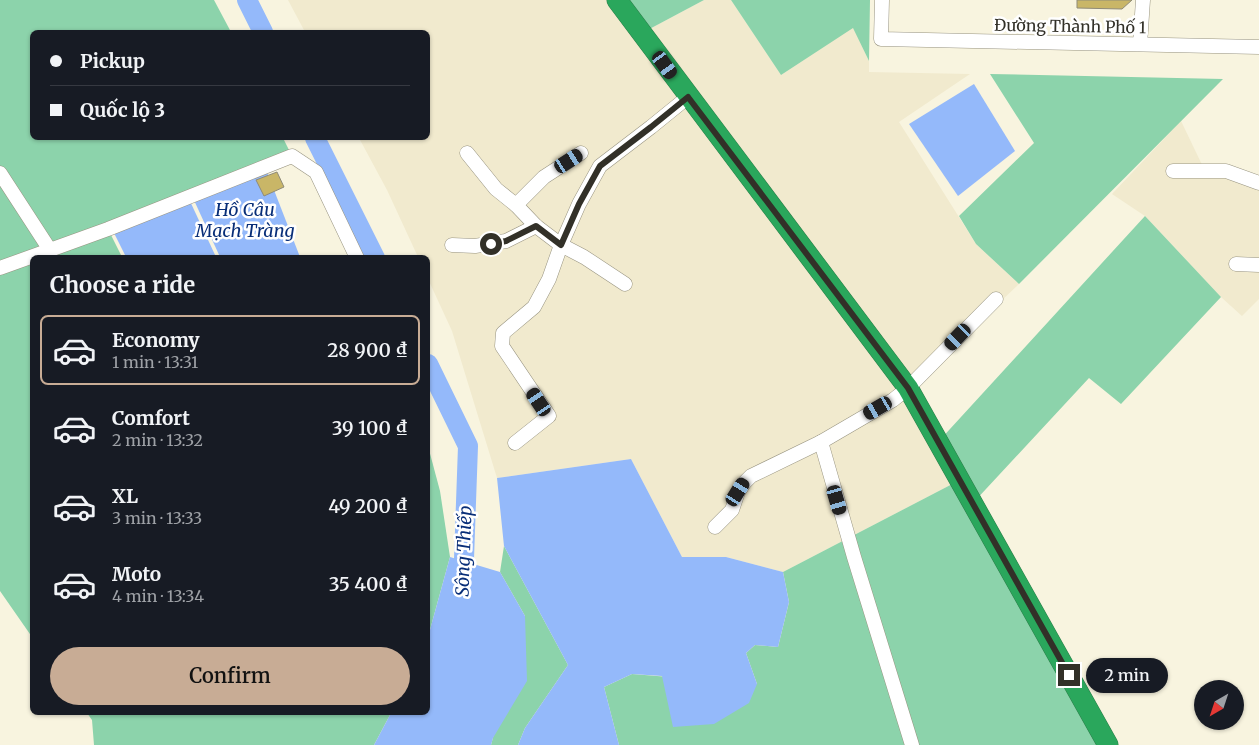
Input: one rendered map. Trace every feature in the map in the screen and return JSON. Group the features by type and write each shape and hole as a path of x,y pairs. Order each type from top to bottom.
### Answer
{"highway":[{"path":"621,1 688,97 908,388 1108,745"}],"street":[{"name":"Đường Thành Phố 1","path":"882,0 881,39 1259,47"},
{"path":"1140,44 1143,0"},
{"path":"515,443 549,416 502,346 504,333 534,307 549,279 579,204 600,166 688,97"},
{"path":"466,153 496,189 516,205 536,226 561,245 584,257 625,284"},
{"path":"516,205 544,178 581,153"},
{"path":"36,255 292,156 316,172 356,255"},
{"path":"1173,171 1226,171 1259,183"},
{"path":"0,173 50,250"},
{"path":"452,244 475,246 506,241 536,226"},
{"path":"0,268 30,257"},
{"path":"1236,264 1259,266"},
{"path":"715,527 732,510 738,492 751,476 821,442 893,400 908,388 996,299"},
{"path":"821,442 912,745"}],"shaded area":[{"path":"288,0 629,0 642,33 704,0 731,0 781,75 853,27 869,61 869,72 970,74 899,122 976,244 1019,284 909,388 960,480 783,572 726,557 682,557 631,459 497,478 452,331 430,283 430,255 417,255 387,190 360,140 430,140 430,30 304,30"},
{"path":"1181,121 1205,171 1259,183 1259,299 1242,316 1221,297 1145,216 1112,194"}],"green space":[{"path":"0,0 214,0 230,30 30,30 30,140 284,140 292,156 108,229 121,255 30,255 30,634 0,591"},
{"path":"629,0 704,0 642,33"},
{"path":"731,0 870,0 869,61 853,28 781,75"},
{"path":"990,74 1223,79 1019,284 976,244 959,216 1034,143"},
{"path":"1145,216 1221,297 1121,404 1089,378 973,503 1108,745 619,745 604,687 632,674 757,684 746,653 755,645 778,647 789,602 783,572 960,480 939,441"},
{"path":"430,454 440,491 450,557 430,630"},
{"path":"504,546 568,665 525,728 518,745 491,745 525,616 500,572"},
{"path":"88,715 390,715 374,745 94,745 92,720"}],"water":[{"path":"974,84 1015,151 958,196 909,124"},
{"name":"Hồ Câu Mạch Tràng","path":"267,172 299,255 219,255 193,198"},
{"path":"189,199 215,255 125,255 112,229"},
{"path":"631,459 682,557 726,557 783,572 789,602 778,647 755,645 746,653 757,684 749,703 714,724 673,727 662,676 632,674 604,687 619,745 518,745 525,728 568,665 504,546 497,478"},
{"path":"450,557 500,572 525,616 527,681 493,738 491,745 374,745 390,715 430,715 430,630"}],"building":[{"path":"1077,0 1132,0 1122,9 1077,8"},
{"path":"277,172 284,187 264,196 256,180"}],"waterway":[{"name":"Sông Thiếp","path":"247,0 262,30"},
{"name":"Sông Thiếp","path":"316,140 374,255"},
{"name":"Sông Thiếp","path":"430,368 468,446 463,587"}],"route":[{"path":"491,244 506,241 536,226 561,245 579,204 600,166 688,97 908,388 1069,675"}]}
